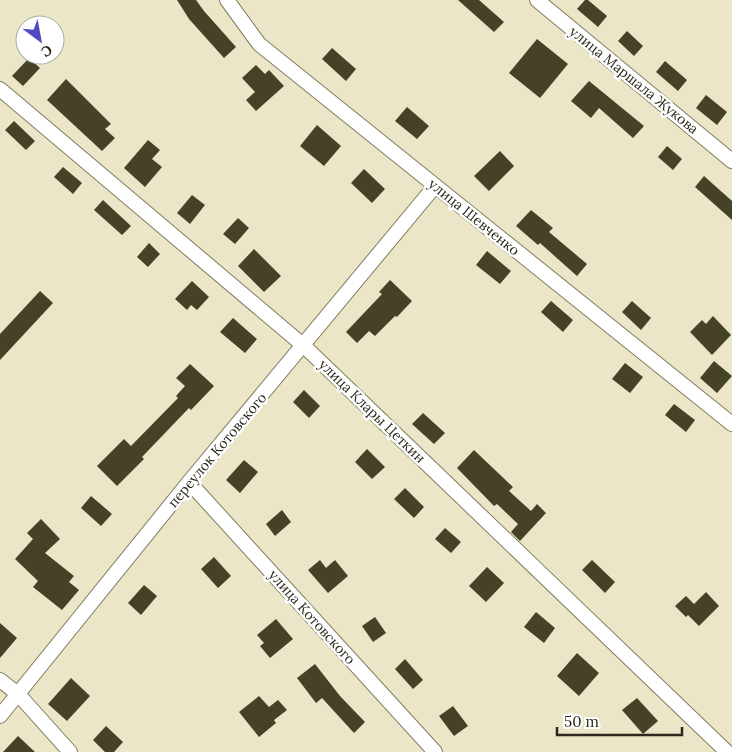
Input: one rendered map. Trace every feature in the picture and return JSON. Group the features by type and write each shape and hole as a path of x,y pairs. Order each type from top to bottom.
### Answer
{"street":[{"name":"улица Шевченко","path":"227,0 259,44 732,424"},
{"name":"улица Маршала Жукова","path":"536,0 732,161"},
{"name":"улица Клары Цеткин","path":"0,89 304,346 727,752"},
{"name":"переулок Котовского","path":"0,716 189,482 304,346 435,186"},
{"name":"улица Котовского","path":"189,482 435,752"},
{"path":"0,680 18,694 70,752"}],"building":[{"path":"177,0 196,0 236,47 224,58 189,19"},
{"path":"458,0 479,0 504,22 494,32"},
{"path":"585,0 588,0 607,16 598,27 577,9"},
{"path":"627,31 643,46 634,56 618,41"},
{"path":"537,39 568,64 540,98 509,73"},
{"path":"332,48 356,69 346,81 322,59"},
{"path":"665,61 687,80 678,91 656,72"},
{"path":"22,65 37,65 40,68 23,86 12,76"},
{"path":"256,65 265,74 269,70 284,86 256,111 246,100 255,92 242,78"},
{"path":"66,79 111,124 105,129 115,138 102,151 47,100"},
{"path":"589,81 644,126 633,138 599,108 591,118 571,101"},
{"path":"706,95 727,112 717,125 696,108"},
{"path":"407,107 429,126 417,139 395,121"},
{"path":"14,121 35,141 26,150 5,130"},
{"path":"317,125 341,146 324,166 300,146"},
{"path":"148,140 160,150 152,159 162,167 145,187 124,168"},
{"path":"667,146 682,159 673,170 658,157"},
{"path":"500,151 514,166 489,191 474,176"},
{"path":"63,167 82,183 73,194 54,177"},
{"path":"364,169 385,189 372,203 351,183"},
{"path":"704,176 732,201 732,220 695,187"},
{"path":"192,195 205,205 190,224 177,213"},
{"path":"103,200 131,226 122,235 94,210"},
{"path":"531,210 553,228 549,232 587,264 577,276 540,243 538,245 516,226"},
{"path":"238,218 249,228 235,244 223,234"},
{"path":"149,243 160,254 148,267 137,257"},
{"path":"254,249 281,276 264,292 238,266"},
{"path":"487,251 511,271 500,284 476,265"},
{"path":"390,280 412,301 375,336 369,331 357,343 346,332 382,294 379,292"},
{"path":"192,281 209,297 197,310 191,305 187,310 175,299"},
{"path":"40,291 53,303 0,360 0,334"},
{"path":"551,301 573,320 563,332 541,312"},
{"path":"632,301 651,318 641,330 622,312"},
{"path":"713,316 731,335 712,355 690,332 702,320 706,324"},
{"path":"233,318 257,339 245,353 220,332"},
{"path":"714,361 732,376 717,393 700,378"},
{"path":"625,363 643,377 630,393 612,379"},
{"path":"190,364 214,386 191,410 189,408 142,457 144,459 117,486 97,466 124,439 131,446 178,398 176,396 185,386 176,378"},
{"path":"304,390 320,406 309,418 293,402"},
{"path":"674,404 695,420 686,432 665,415"},
{"path":"423,413 445,433 434,444 412,424"},
{"path":"367,449 385,467 372,479 355,462"},
{"path":"474,450 513,487 509,491 531,511 537,504 546,513 520,541 511,532 518,524 497,504 494,506 457,468"},
{"path":"244,460 258,472 240,493 226,480"},
{"path":"405,488 424,507 414,518 394,499"},
{"path":"91,496 112,514 101,526 81,508"},
{"path":"282,510 291,522 275,536 266,524"},
{"path":"41,519 60,539 45,553 74,576 69,582 79,590 62,610 33,587 38,581 15,559 33,539 27,533"},
{"path":"445,528 461,542 451,553 435,539"},
{"path":"214,557 231,576 218,588 201,569"},
{"path":"320,560 326,568 335,560 348,576 328,593 308,570"},
{"path":"592,560 615,582 605,593 582,570"},
{"path":"487,567 504,583 486,602 469,586"},
{"path":"144,585 157,596 141,615 128,603"},
{"path":"706,592 719,606 699,626 675,606 686,596 694,604"},
{"path":"536,612 555,628 544,643 524,627"},
{"path":"375,617 386,633 373,642 362,626"},
{"path":"276,619 293,639 270,658 260,646 264,643 257,635"},
{"path":"0,623 17,638 0,658"},
{"path":"577,653 599,673 579,696 557,676"},
{"path":"405,659 423,680 413,689 395,669"},
{"path":"315,664 340,696 365,722 354,733 322,698 316,703 297,678"},
{"path":"71,678 90,696 67,721 48,704"},
{"path":"259,696 269,707 278,700 287,710 274,720 276,723 259,737 239,712"},
{"path":"637,698 658,721 643,734 622,710"},
{"path":"453,706 468,726 454,736 439,716"},
{"path":"106,726 123,742 114,752 105,752 93,740"},
{"path":"18,736 35,752 3,752"}]}
